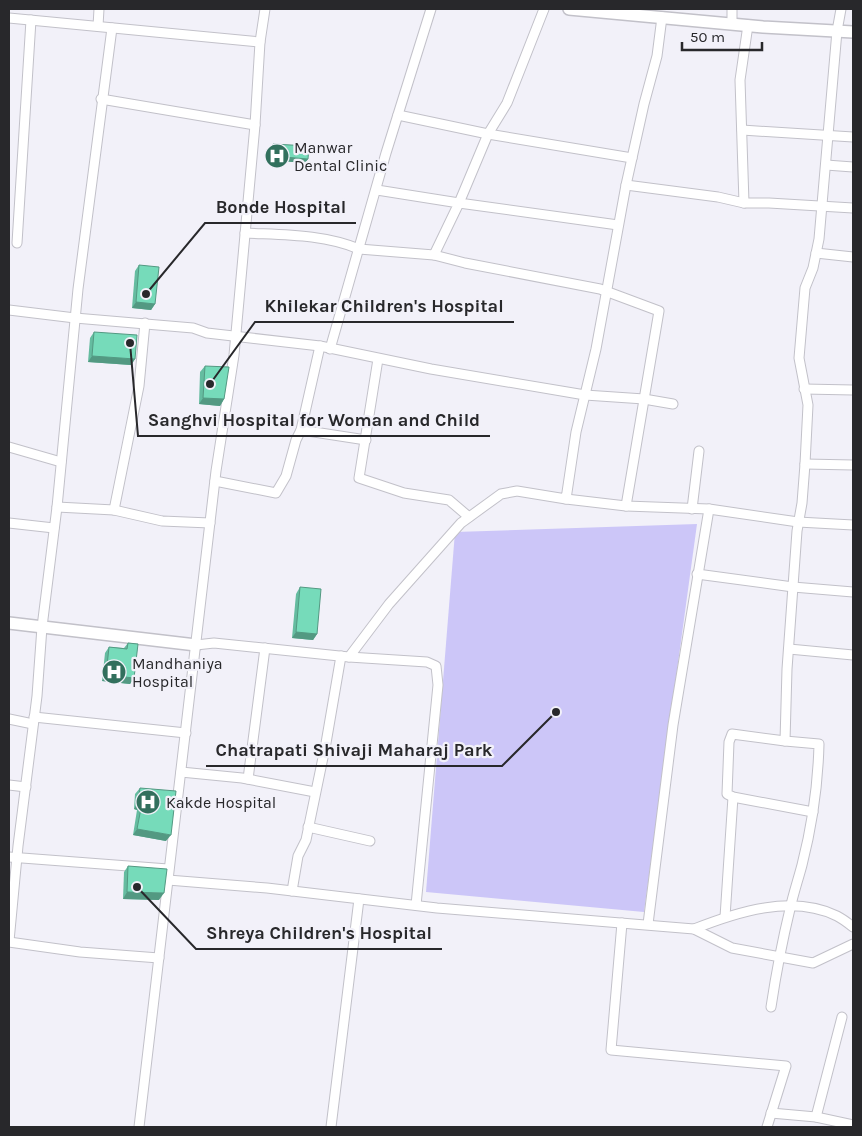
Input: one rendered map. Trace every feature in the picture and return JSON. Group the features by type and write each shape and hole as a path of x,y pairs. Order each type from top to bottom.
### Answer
{"main road":[{"path":"569,9 662,13 732,24 853,32"},
{"path":"9,623 196,644"}],"street":[{"path":"98,26 99,9"},
{"path":"139,1127 215,481 236,337 255,125 260,42 265,9"},
{"path":"330,349 430,9"},
{"path":"434,255 459,203 488,134 507,103 544,9"},
{"path":"732,9 732,24"},
{"path":"785,741 793,587 798,522 806,464 808,405 799,358 805,288 813,268 822,206 837,31 841,9"},
{"path":"566,499 576,432 596,349 626,185 657,56 662,13"},
{"path":"9,18 260,42"},
{"path":"18,243 31,20"},
{"path":"744,203 740,80 748,25"},
{"path":"112,28 75,318 57,507 42,627 26,787 13,857 9,942 80,952 159,958"},
{"path":"102,99 255,125"},
{"path":"398,115 488,134 632,158"},
{"path":"742,130 853,137"},
{"path":"826,165 853,167"},
{"path":"626,185 718,197 744,203 853,208"},
{"path":"377,190 618,225"},
{"path":"245,233 312,237 347,244 358,249 434,255 606,291 659,310 626,506"},
{"path":"816,253 853,257"},
{"path":"9,310 75,318 193,328 207,333 320,346 378,359 585,394 644,399 673,404"},
{"path":"114,510 139,386 145,323"},
{"path":"215,481 276,493 286,476 296,440 301,430 320,346"},
{"path":"378,359 359,478 404,493 449,500 469,517"},
{"path":"804,388 853,390"},
{"path":"301,430 366,440"},
{"path":"9,447 61,462"},
{"path":"692,509 699,451"},
{"path":"806,464 853,466"},
{"path":"292,891 298,856 306,840 345,657 461,523 501,494 517,491 626,506 709,509 798,522 853,525"},
{"path":"57,507 114,510 162,521 210,523"},
{"path":"648,924 673,725 709,509"},
{"path":"9,523 54,528"},
{"path":"697,574 793,587 853,592"},
{"path":"196,644 214,643 345,657 427,662 436,666 438,685 416,905"},
{"path":"248,779 265,648"},
{"path":"789,649 853,655"},
{"path":"9,719 186,733"},
{"path":"771,1007 790,906 803,864 812,812 819,744 732,734 729,742 727,794 733,797 812,812"},
{"path":"181,772 248,779 315,792"},
{"path":"9,785 26,787"},
{"path":"725,916 733,797"},
{"path":"308,827 370,841"},
{"path":"13,857 170,869"},
{"path":"168,880 416,905 694,929 732,948 813,962 853,944"},
{"path":"331,1127 359,899"},
{"path":"694,929 725,916 760,908 790,906 809,907 836,916 853,927"},
{"path":"622,922 611,1050 786,1066 767,1127"},
{"path":"816,1117 842,1017"},
{"path":"771,1113 816,1117 853,1125"}],"shaded area":[{"path":"697,524 644,912 426,892 455,532"}],"building":[{"path":"273,144 309,146 308,159 272,156"},
{"path":"139,265 159,267 155,304 136,302"},
{"path":"94,332 137,335 135,359 92,356"},
{"path":"205,366 229,367 224,399 203,398"},
{"path":"300,587 321,589 317,634 296,632"},
{"path":"128,643 138,644 134,678 106,675 109,647 127,649"},
{"path":"140,788 176,791 171,835 137,829 142,803 138,803"},
{"path":"128,866 167,869 164,893 127,892"}],"place":[{"name":"Manwar Dental Clinic","path":"277,156"},
{"name":"Bonde Hospital","path":"146,294"},
{"name":"Sanghvi Hospital for Woman and Child","path":"130,343"},
{"name":"Khilekar Children's Hospital","path":"210,384"},
{"name":"Mandhaniya Hospital","path":"114,672"},
{"name":"Chatrapati Shivaji Maharaj Park","path":"556,712"},
{"name":"Kakde Hospital","path":"148,802"},
{"name":"Shreya Children's Hospital","path":"137,887"}]}
